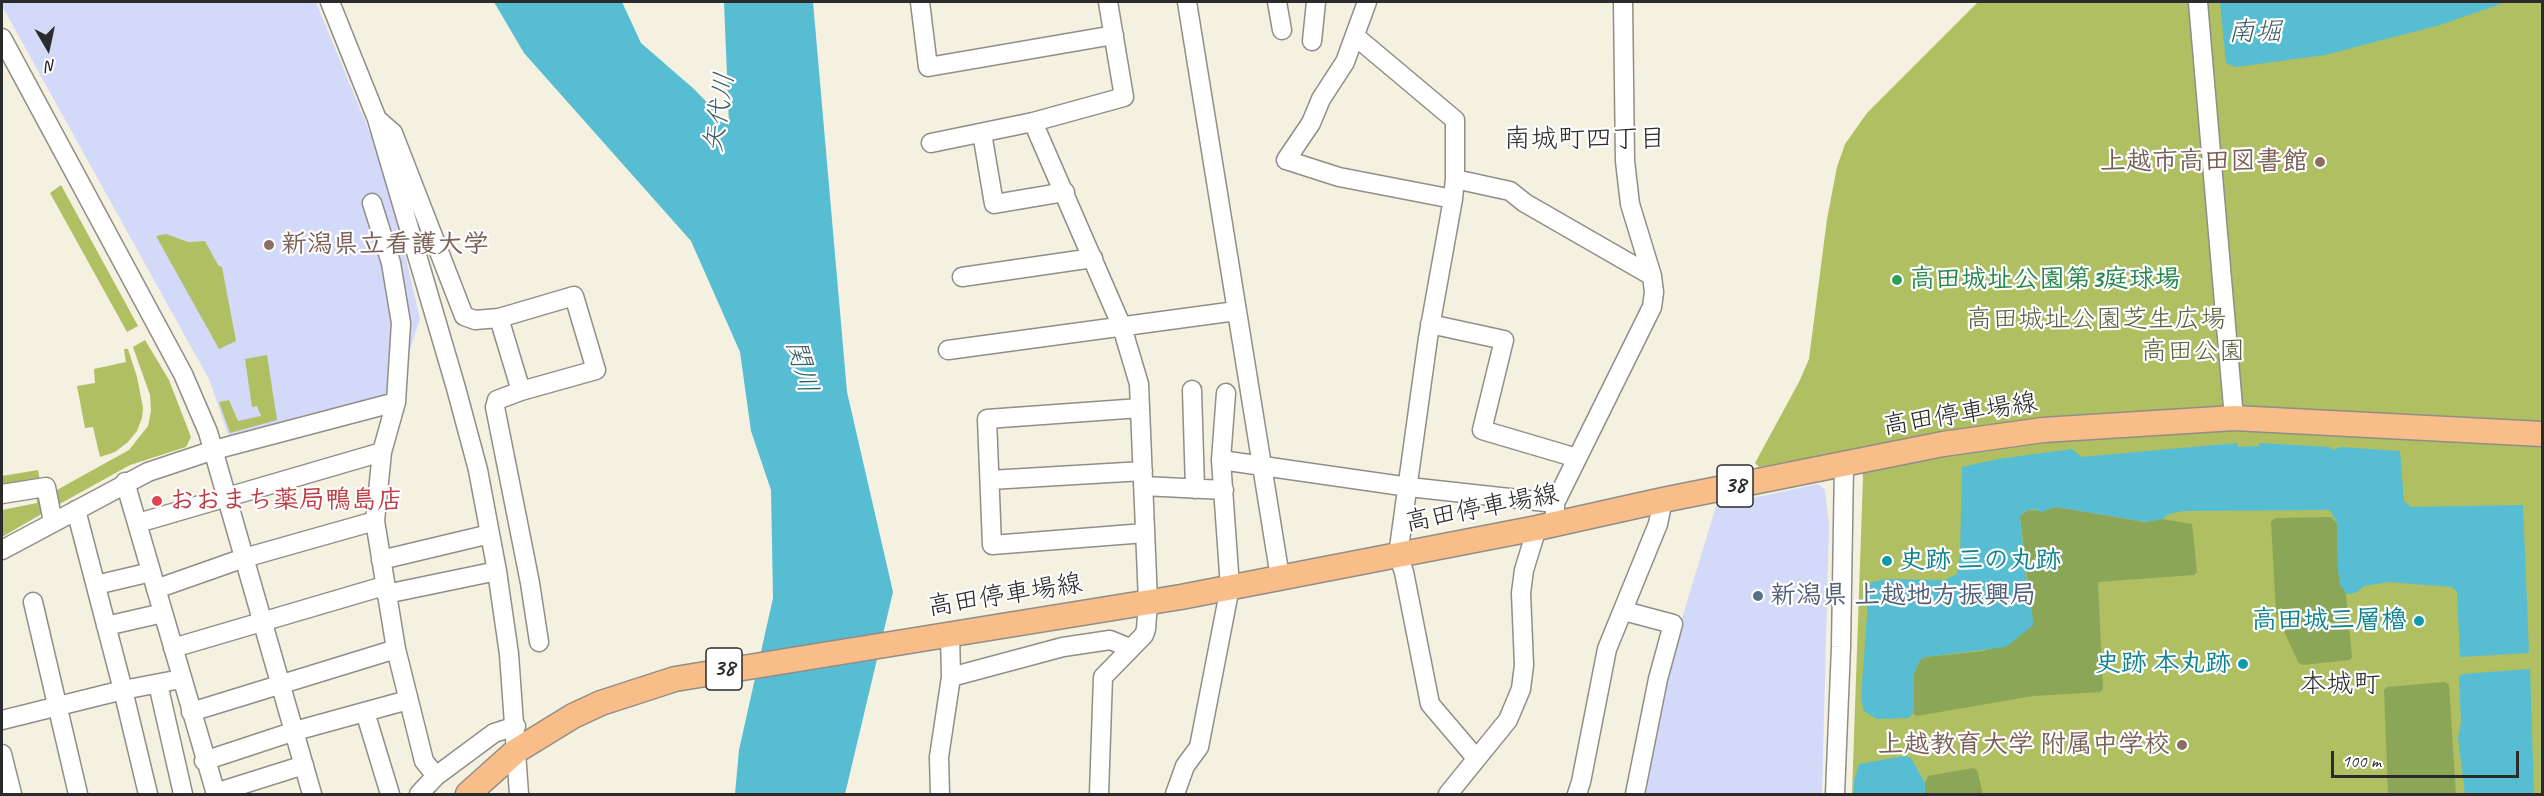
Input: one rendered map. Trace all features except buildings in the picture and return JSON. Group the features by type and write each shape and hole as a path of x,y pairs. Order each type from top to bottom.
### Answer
{"main road":[{"name":"高田停車場線","path":"468,795 519,740 601,703 675,679 1230,587 1398,555 1549,518 1663,500 1943,444 2043,430 2234,418 2542,434"}],"street":[{"path":"330,2 377,119 478,470 508,644 519,740 519,795"},
{"path":"920,2 928,67 1114,35"},
{"path":"931,143 1033,122 1125,97 1108,2"},
{"path":"1187,2 1260,465 1280,577"},
{"path":"1277,2 1282,30"},
{"path":"1312,41 1316,2"},
{"path":"1367,2 1345,62 1321,99 1311,123 1286,160 1339,177 1453,198"},
{"path":"1448,795 1508,720 1521,689 1524,665 1521,593 1524,570 1652,307 1654,292 1652,276 1628,194 1625,161 1623,2"},
{"path":"2198,2 2234,418"},
{"path":"1355,36 1455,120 1453,198 1430,324 1398,555 1404,572 1430,704 1476,758"},
{"path":"2,38 183,374 214,450 312,795"},
{"path":"377,119 393,132 464,316 476,320 499,318 574,296 596,370 497,400 495,407 530,583 539,642"},
{"path":"1033,122 1122,327 1139,384 1148,602 1144,635 1103,677 1099,795"},
{"path":"982,133 994,204 1065,192"},
{"path":"1455,179 1510,191 1525,203 1652,276"},
{"path":"372,203 391,263 401,323 396,402 382,452 375,521 385,590 408,700 424,760 436,776"},
{"path":"962,277 1093,258"},
{"path":"948,350 1236,311"},
{"path":"499,318 521,392"},
{"path":"1430,324 1504,340 1482,430 1577,458"},
{"path":"1192,390 1195,489"},
{"path":"1175,795 1185,765 1199,747 1230,587 1221,460 1226,393"},
{"path":"2,550 125,482 214,450 396,402"},
{"path":"1140,408 987,419 992,545 1145,533"},
{"path":"138,524 226,496 382,452"},
{"path":"1221,460 1409,487 1549,518"},
{"path":"1835,795 1841,647 1844,465"},
{"path":"990,480 1143,479 1195,489 1224,490"},
{"path":"125,482 204,761 216,794 304,765"},
{"path":"2,494 46,487 53,522"},
{"path":"1577,795 1607,649 1658,524 1663,500"},
{"path":"76,510 148,795"},
{"path":"96,585 154,581 375,521"},
{"path":"381,560 490,534"},
{"path":"173,648 263,621 385,590 497,570"},
{"path":"33,602 78,795"},
{"path":"1624,611 1673,624 1658,680 1635,795"},
{"path":"106,626 163,613"},
{"path":"940,795 939,757 951,677 943,635"},
{"path":"951,677 1063,647 1110,640 1130,648"},
{"path":"191,712 396,649"},
{"path":"2,720 123,690 182,679"},
{"path":"158,684 183,795"},
{"path":"204,761 295,731 408,700"},
{"path":"365,712 390,795"},
{"path":"419,795 436,776 494,734 519,740"},
{"path":"2,754 12,795"}],"shaded area":[{"name":"新潟県立看護大学","path":"2,2 316,2 386,172 420,319 394,398 229,438 210,381 2,6"},
{"name":"新潟県 上越地方振興局","path":"1818,484 1825,490 1829,525 1822,794 1640,794 1667,668 1716,506"}],"green space":[{"name":"高田公園","path":"1978,2 2542,2 2542,794 1852,794 1863,477 1857,449 1759,467 1755,463 1809,359 1827,219 1837,167 1845,144 1867,113"},
{"path":"61,185 138,326 127,332 50,193"},
{"path":"166,234 188,242 205,241 218,265 222,267 236,341 219,349 156,236"},
{"path":"145,340 169,380 191,437 186,447 130,465 56,506 55,491 129,450 148,426 151,411 150,395 133,347"},
{"path":"124,349 128,349 137,377 143,408 142,418 137,431 128,442 115,452 100,457 93,427 85,428 77,386 95,383 94,369 126,362"},
{"path":"267,355 277,420 230,433 219,402 229,400 238,421 261,416 257,406 252,407 245,359"},
{"path":"38,470 40,480 2,487 2,476"},
{"path":"36,494 41,495 45,512 2,537 2,510 37,503"},
{"path":"2056,507 2144,522 2163,519 2192,524 2197,572 2194,575 2098,582 2103,689 2100,692 2033,696 1917,716 1913,714 1914,674 1920,660 1925,657 1984,651 2033,624 2020,516 2028,510 2044,511"},
{"path":"2331,517 2337,523 2338,571 2346,594 2352,657 2350,660 2302,665 2298,662 2276,614 2271,522 2275,518"},
{"path":"2445,682 2449,685 2456,794 2388,794 2384,690 2387,687"},
{"path":"1973,768 1977,770 1983,794 1925,794 1925,783 1928,776"}],"water":[{"name":"関川","path":"494,2 622,2 641,43 694,89 729,125 724,2 813,2 847,392 893,592 845,794 735,794 739,750 773,598 771,490 751,431 740,352 691,241 524,53"},
{"name":"南堀","path":"2220,2 2506,2 2440,25 2325,55 2236,67 2226,63"},
{"path":"2237,443 2238,447 2259,446 2259,443 2329,447 2334,450 2340,447 2400,451 2404,501 2411,507 2523,505 2529,653 2460,657 2457,592 2452,587 2389,582 2364,586 2355,593 2346,594 2340,584 2338,571 2337,523 2330,510 2184,511 2168,514 2163,519 2146,522 2056,507 2041,512 2035,509 2025,511 2020,517 2029,602 2034,622 2032,626 2006,647 1925,657 1920,660 1914,674 1914,711 1909,718 1877,719 1864,711 1861,699 1869,586 1872,582 1888,579 1944,580 1957,574 1960,555 1962,467 1998,459 2072,449 2081,457"},
{"path":"2530,669 2534,794 2465,794 2458,738 2461,722 2459,676"},
{"path":"1905,756 1911,758 1925,783 1925,794 1854,794 1854,781 1859,764"}],"place":[{"name":"上越市高田図書館","path":"2320,162"},
{"name":"新潟県立看護大学","path":"269,245"},
{"name":"高田城址公園第3庭球場","path":"1897,280"},
{"name":"おおまち薬局鴨島店","path":"157,501"},
{"name":"史跡 三の丸跡","path":"1887,561"},
{"name":"新潟県 上越地方振興局","path":"1758,596"},
{"name":"高田城三層櫓","path":"2419,621"},
{"name":"史跡 本丸跡","path":"2243,664"},
{"name":"上越教育大学 附属中学校","path":"2182,745"}],"district":[{"name":"南城町四丁目","path":"1585,140"},
{"name":"本城町","path":"2340,685"}],"water label":[{"name":"矢代川","path":"720,113"}],"park label":[{"name":"高田城址公園芝生広場","path":"2096,320"}]}
